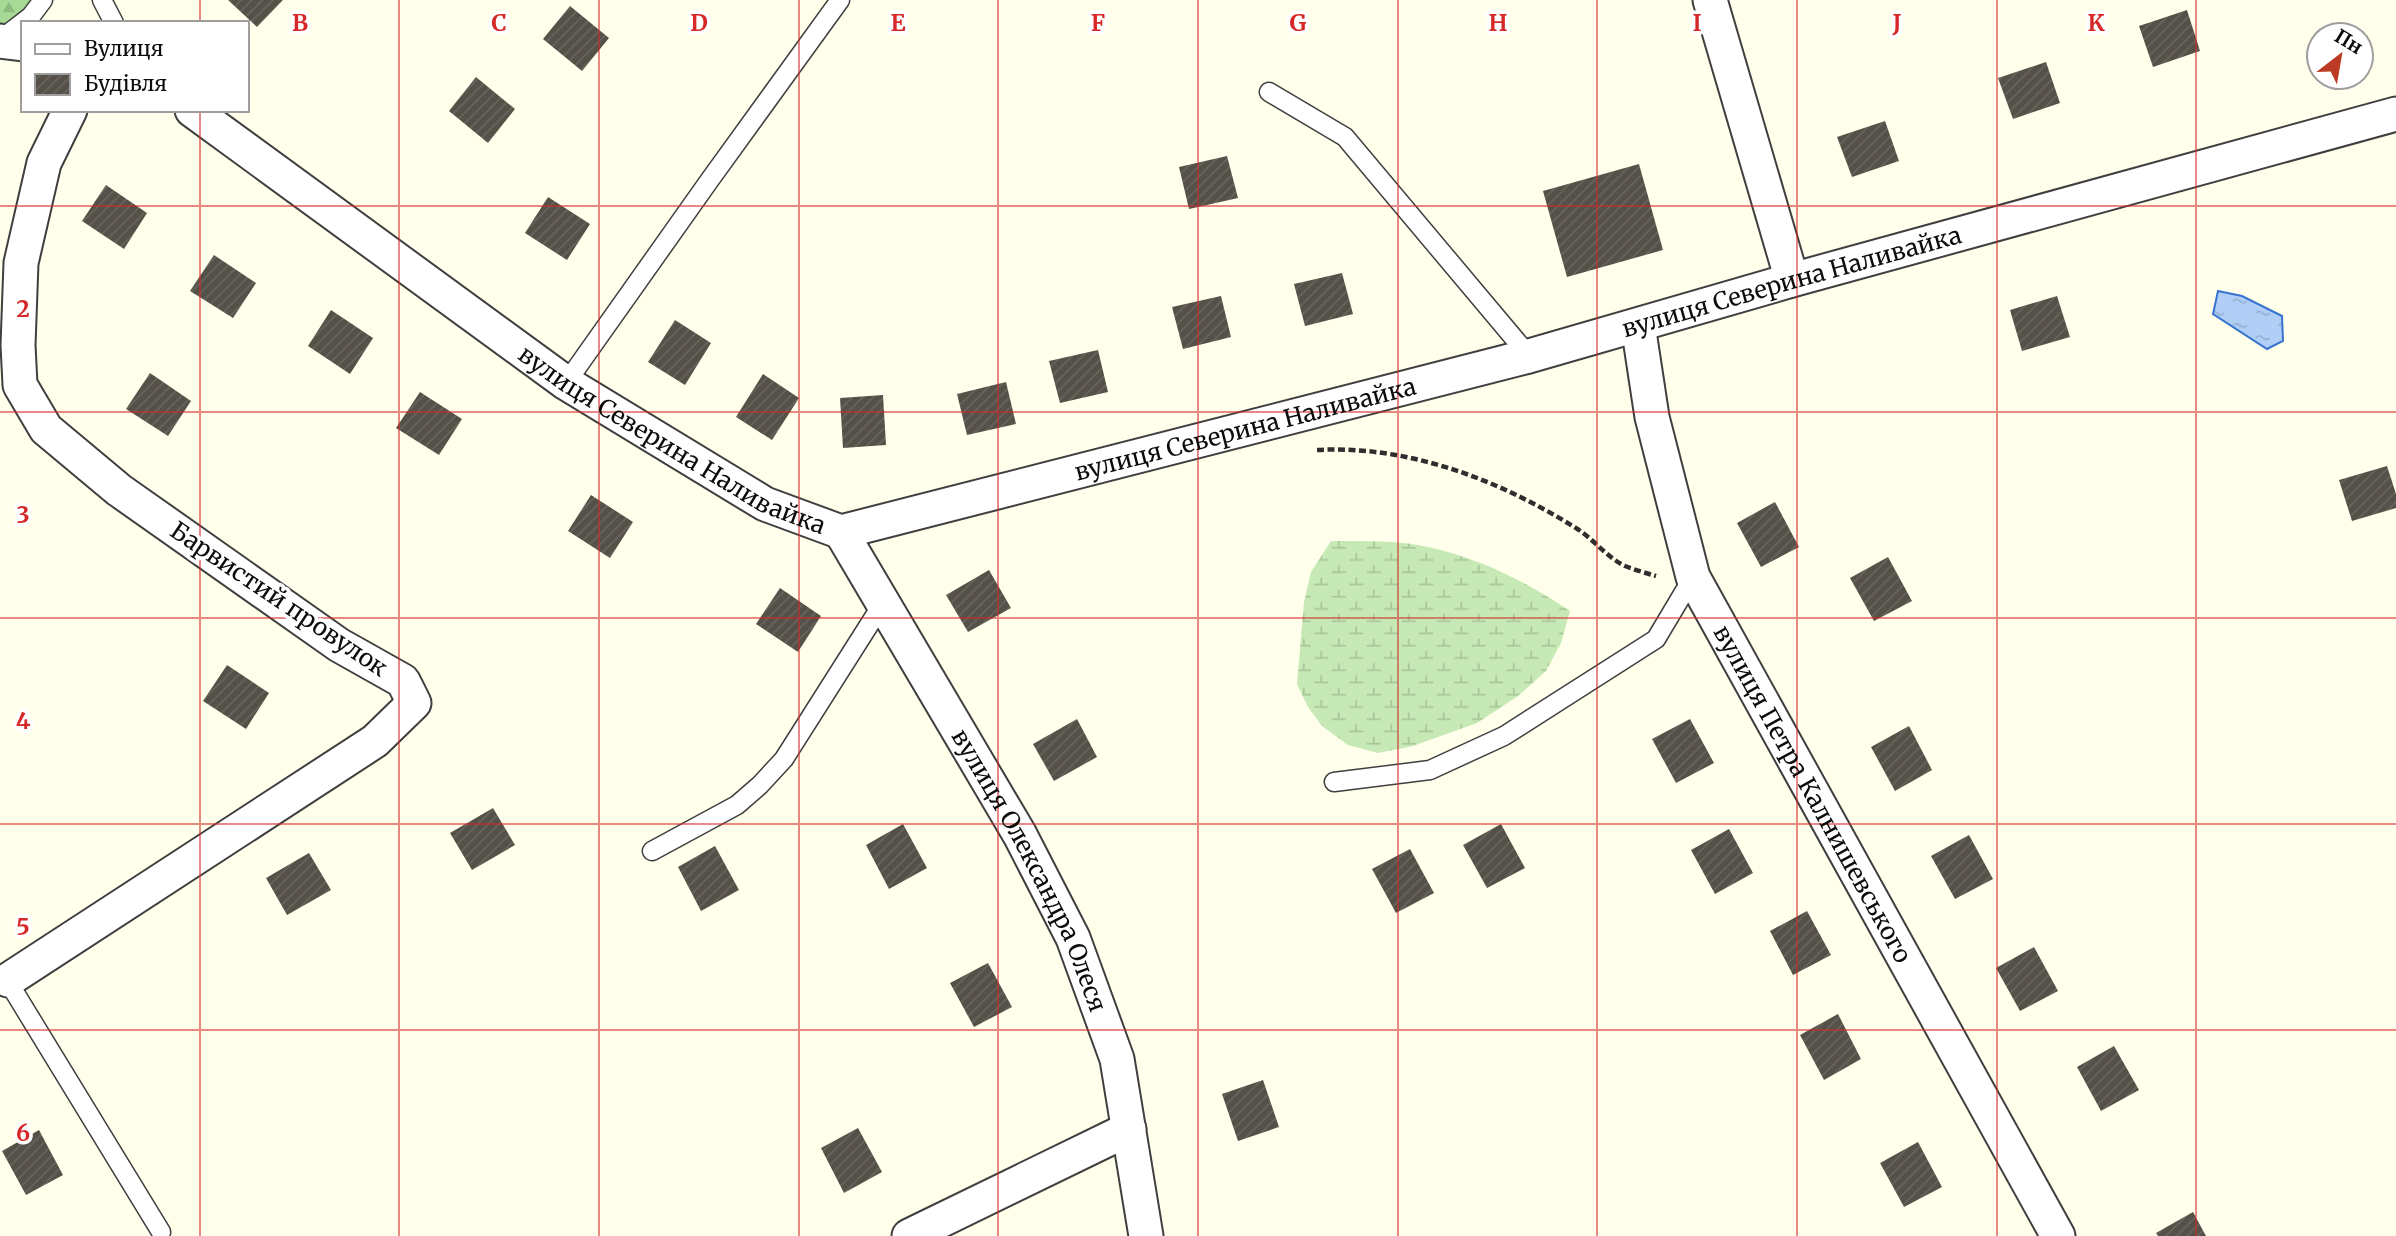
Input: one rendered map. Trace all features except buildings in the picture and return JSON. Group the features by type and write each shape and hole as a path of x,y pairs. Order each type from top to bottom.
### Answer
{"street":[{"path":"1710,0 1792,280"},
{"path":"0,41 21,44"},
{"name":"Барвистий провулок","path":"4,974 375,741 414,703 402,681 339,645 119,490 46,429 20,385 18,345 21,263 44,163 69,112"},
{"name":"вулиця Северина Наливайка","path":"195,112 566,383 765,504 841,532 1529,356 1792,280 2396,114"},
{"name":"вулиця Петра Калнишевського","path":"1638,326 1652,417 1693,576 2058,1236"},
{"name":"вулиця Олександра Олеся","path":"841,532 1020,835 1073,938 1116,1059 1146,1236"},
{"path":"909,1236 1129,1129"}],"lane":[{"path":"25,21 43,0"},
{"path":"102,0 113,21"},
{"path":"566,383 840,0"},
{"path":"0,41 21,24"},
{"path":"1269,92 1345,137 1529,356"},
{"path":"1334,782 1430,770 1503,736 1656,639 1693,576"},
{"path":"652,851 737,805 760,785 784,759 883,603"},
{"path":"4,974 161,1232"}],"path":[{"path":"1307,450 1346,448 1400,455 1458,471 1519,496 1580,531 1624,566 1655,576 1693,576"}],"green space":[{"path":"0,0 43,0 0,40"},
{"path":"1331,541 1380,541 1416,545 1447,552 1502,572 1570,611 1561,643 1546,671 1518,696 1477,723 1413,746 1378,753 1348,745 1322,726 1308,707 1297,684 1304,602 1311,572"}],"water":[{"path":"2218,291 2242,296 2282,316 2283,341 2267,349 2213,314"}]}
